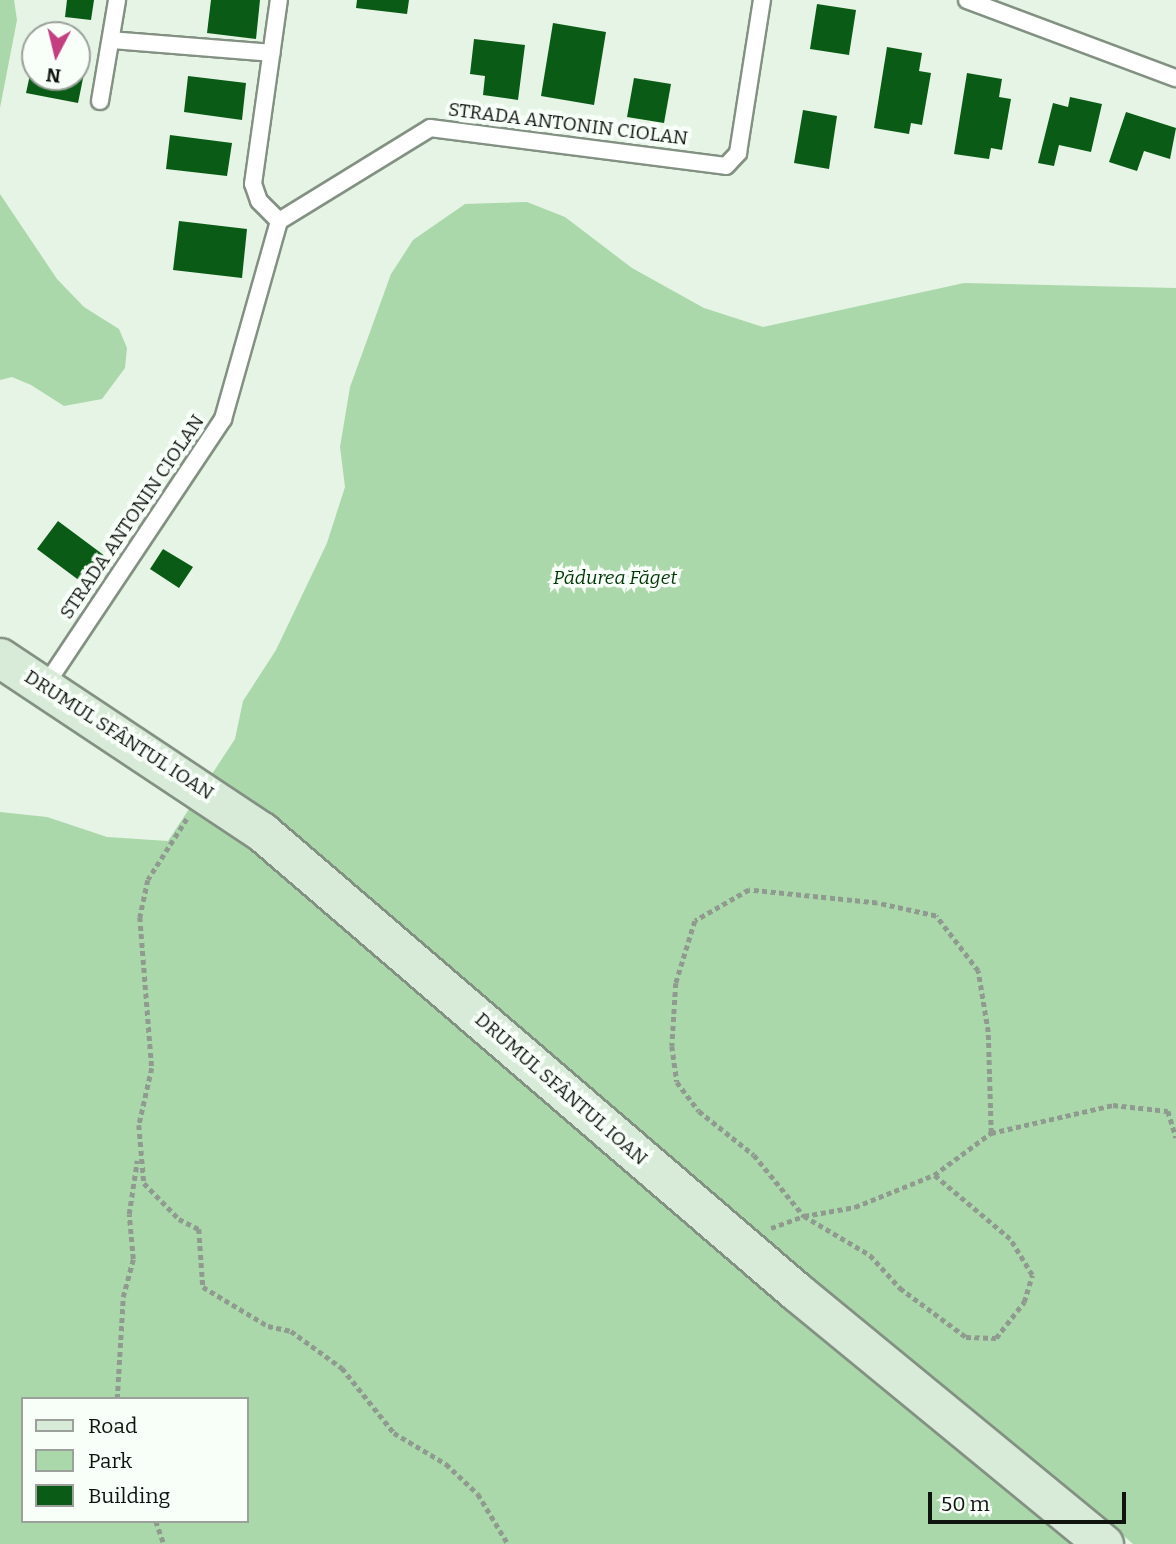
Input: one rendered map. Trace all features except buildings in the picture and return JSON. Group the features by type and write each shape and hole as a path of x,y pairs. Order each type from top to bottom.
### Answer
{"main road":[{"name":"DRUMUL SFÂNTUL IOAN","path":"0,658 206,791 262,832 745,1247 1104,1544"}],"lane":[{"path":"100,101 117,0"},
{"path":"279,0 253,184 259,201 279,221"},
{"name":"STRADA ANTONIN CIOLAN","path":"45,686 223,419 279,221 430,128 726,166 738,153 762,0"},
{"path":"967,0 1176,78"},
{"path":"111,40 271,53"}],"path":[{"path":"117,1397 123,1297 133,1259 129,1214 152,1068 140,934 144,900 165,850 206,791"},
{"path":"934,1175 1010,1239 1032,1275 1024,1303 996,1338 966,1337 942,1324 870,1255 804,1216 754,1155 699,1111 677,1082 672,1046 676,983 695,921 749,890 877,903 936,916 978,971 988,1032 991,1133"},
{"path":"745,1247 776,1224 855,1207 934,1175 991,1133 1113,1105 1168,1111 1176,1138"},
{"path":"138,1149 149,1189 179,1219 199,1229 203,1287 268,1326 291,1331 342,1368 394,1433 446,1464 478,1494 508,1544"},
{"path":"157,1523 164,1544"}],"green space":[{"path":"0,0 14,0 17,20 0,108"},
{"path":"0,194 57,279 84,307 119,329 127,348 125,368 102,399 64,406 31,385 12,377 0,380"},
{"name":"Pădurea Făget","path":"527,202 565,217 632,268 704,308 763,327 964,283 1176,288 1176,1544 1133,1544 1108,1522 1087,1544 0,1544 0,812 47,817 107,837 168,841 235,739 243,701 276,650 327,543 345,487 340,447 350,387 391,274 413,240 465,204"}]}
